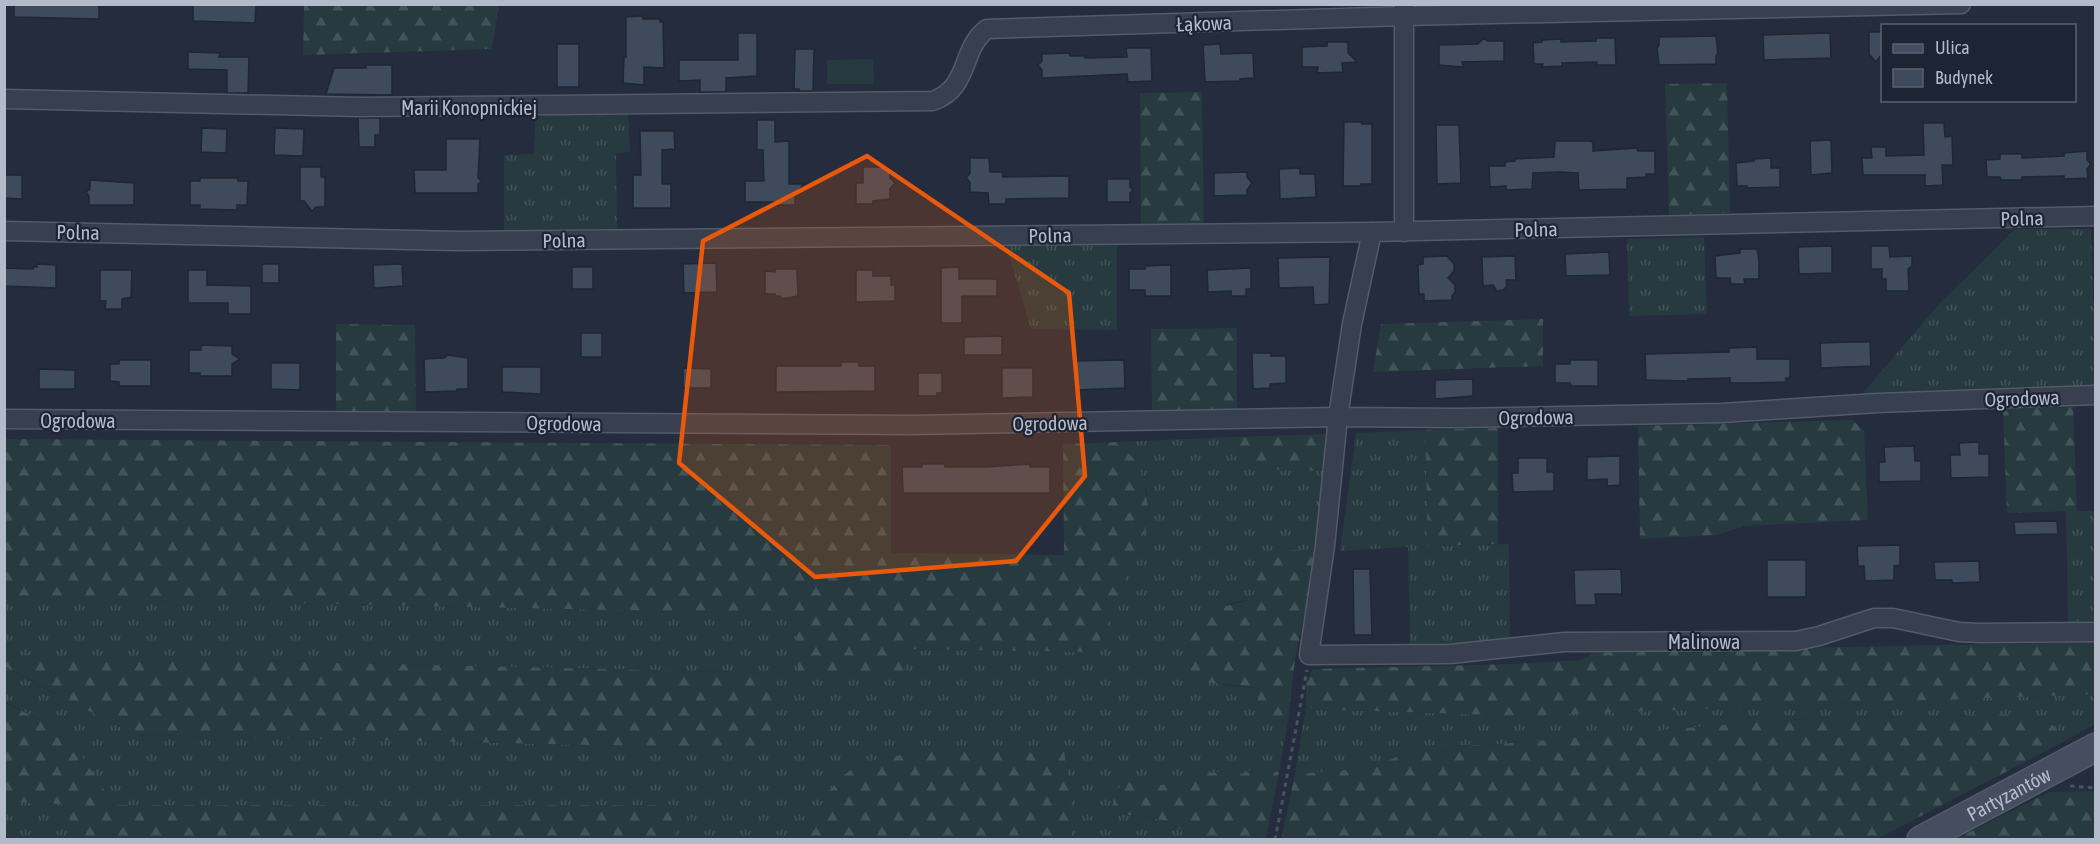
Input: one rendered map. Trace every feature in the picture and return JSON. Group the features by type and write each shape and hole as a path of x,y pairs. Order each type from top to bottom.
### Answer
{"street":[{"name":"Łąkowa","path":"933,101 950,93 956,87 974,46 987,29 1404,10 1961,4"},
{"path":"1404,10 1404,232"},
{"name":"Marii Konopnickiej","path":"4,99 361,107 933,101"},
{"name":"Polna","path":"4,231 458,241 1404,232 2096,216"},
{"path":"1309,655 1326,546 1338,417 1352,324 1372,232"},
{"name":"Ogrodowa","path":"4,419 912,425 1722,413 1877,403 2096,395"},
{"name":"Malinowa","path":"1309,655 1450,654 1564,642 1796,641 1874,618 1893,618 1959,632 2096,632"},
{"name":"Partyzantów","path":"1921,840 2096,747"}],"path":[{"path":"1275,840 1309,655"}],"highlighted area":[{"path":"867,156 1069,293 1085,476 1016,561 815,577 679,463 703,241"}],"green space":[{"path":"304,4 499,5 492,49 303,55"},
{"path":"873,59 874,84 827,84 827,60"},
{"path":"1727,83 1730,213 1669,215 1665,84"},
{"path":"1202,92 1204,227 1141,228 1140,93"},
{"path":"628,110 630,152 616,153 617,229 504,230 504,155 534,154 535,122 545,113"},
{"path":"2015,229 2091,229 2093,302 2096,302 2095,385 1863,393 1938,305"},
{"path":"1704,237 1707,314 1629,316 1627,239"},
{"path":"1117,240 1117,330 1031,329 1005,241"},
{"path":"1543,319 1543,366 1373,372 1381,324"},
{"path":"336,324 415,325 416,413 336,412"},
{"path":"1237,328 1237,411 1152,412 1151,329"},
{"path":"2073,407 2077,511 2007,513 2003,409"},
{"path":"1852,420 1864,430 1868,520 1744,526 1717,535 1640,539 1638,426"},
{"path":"1498,428 1498,544 1428,546 1425,430"},
{"path":"1425,430 1428,546 1509,544 1510,642 1410,646 1408,547 1340,551 1356,433"},
{"path":"1328,434 1325,471 1261,469 1240,455 1231,437"},
{"path":"1231,437 1240,455 1261,469 1325,471 1318,549 1258,588 1249,600 1234,602 1194,622 1187,653 1223,685 1257,688 1259,716 1263,722 1288,721 1279,772 1252,770 1241,774 1228,771 1207,773 1163,785 1133,781 1122,815 1150,817 1168,822 1190,839 1071,839 1071,807 918,751 861,764 828,792 804,839 674,839 674,805 114,805 67,734 5,702 4,667 135,735 771,749 772,673 5,655 5,597 797,614 905,677 902,649 1095,652 1146,528 1147,492 1134,459 1118,442"},
{"path":"5,439 891,445 891,553 1064,555 1063,444 1118,442 1134,459 1143,476 1148,506 1146,528 1095,652 903,649 905,677 798,674 796,614 5,597"},
{"path":"2066,511 2095,511 2095,621 2068,622"},
{"path":"1318,549 1295,660 1288,721 1263,722 1259,716 1257,688 1205,681 1189,669 1183,658 1187,653 1194,622 1215,609 1249,600 1258,588 1254,552"},
{"path":"2095,642 2095,694 1522,716 1314,709 1306,706 1306,682 1313,669 1582,660 1594,652"},
{"path":"5,655 773,673 771,749 135,735 5,667"},
{"path":"2095,694 2095,724 2065,741 2053,725 2018,714 1780,720 1489,745 1419,746 1373,768 1295,774 1306,706 1314,709 1522,716"},
{"path":"4,702 67,734 114,805 674,805 674,839 78,839 62,804 5,802"},
{"path":"2018,714 2053,725 2065,741 1877,839 1281,839 1295,774 1373,768 1419,746 1489,745 1780,720"},
{"path":"1064,749 1071,807 1071,839 804,839 828,792 844,775 861,764 918,751"},
{"path":"1252,770 1279,772 1266,839 1190,839 1182,831 1164,821 1143,816 1111,814 1115,793 1121,785 1133,781 1163,785 1207,773 1228,771 1241,774"},
{"path":"2095,791 2095,839 1956,839 2049,792"},
{"path":"5,802 62,804 78,839 5,840"}],"building":[{"path":"14,4 99,4 99,19 14,17"},
{"path":"193,4 256,4 255,23 193,21"},
{"path":"643,16 643,19 660,19 660,22 663,22 664,68 644,67 644,85 623,83 624,57 626,57 626,17"},
{"path":"1869,32 1881,32 1881,55 1876,62 1869,54"},
{"path":"738,33 757,33 757,76 726,78 726,92 700,92 700,80 679,81 679,60 738,60"},
{"path":"1830,33 1831,58 1764,60 1763,35"},
{"path":"1716,36 1718,53 1716,64 1659,65 1657,48 1659,37"},
{"path":"1484,38 1487,41 1504,41 1504,61 1462,62 1463,67 1439,65 1439,45 1478,44"},
{"path":"1596,38 1615,38 1616,65 1596,65 1597,62 1562,63 1562,66 1542,67 1543,64 1534,64 1533,43 1561,39 1561,42 1596,41"},
{"path":"1327,42 1348,42 1348,53 1357,62 1342,63 1343,72 1317,73 1318,67 1302,67 1302,47 1327,46"},
{"path":"557,44 579,44 579,87 557,87"},
{"path":"1220,44 1221,54 1253,53 1254,78 1240,79 1240,81 1205,82 1203,45"},
{"path":"1126,48 1151,48 1152,81 1128,82 1127,74 1042,78 1042,70 1038,65 1042,61 1042,54 1069,53 1070,56 1085,56 1085,58 1127,57"},
{"path":"795,49 814,49 813,91 794,89"},
{"path":"188,52 220,53 219,57 249,57 248,93 227,93 227,70 188,69"},
{"path":"366,65 392,65 392,95 326,94 334,68 366,68"},
{"path":"358,118 380,118 380,135 375,135 375,147 359,147"},
{"path":"757,120 775,120 775,142 789,141 789,184 804,184 795,195 795,205 745,202 745,181 764,181 763,150 757,150"},
{"path":"1344,122 1372,124 1372,184 1343,186"},
{"path":"1923,123 1944,123 1945,137 1952,136 1953,165 1942,165 1943,185 1925,186 1925,175 1863,175 1862,158 1872,158 1871,147 1886,147 1886,156 1924,155"},
{"path":"1436,125 1459,125 1461,183 1437,184"},
{"path":"202,128 227,129 226,153 201,152"},
{"path":"275,128 304,129 303,156 274,155"},
{"path":"640,131 674,131 675,149 662,150 662,184 671,184 671,208 633,208 633,175 641,175"},
{"path":"446,139 480,139 478,178 482,181 478,184 478,193 415,193 414,170 446,170"},
{"path":"1831,140 1832,173 1811,175 1810,141"},
{"path":"1555,141 1590,141 1593,142 1593,151 1637,148 1638,151 1655,151 1655,174 1627,178 1627,189 1579,190 1578,173 1560,172 1533,173 1532,189 1506,190 1506,186 1490,187 1489,166 1505,166 1505,162 1515,161 1515,159 1554,157"},
{"path":"2087,151 2087,160 2091,164 2087,169 2088,178 2064,179 2064,176 2001,180 2000,177 1987,177 1986,160 2000,159 2000,154 2022,154 2022,158 2064,156 2064,153"},
{"path":"970,158 989,158 990,172 1002,172 1003,177 1069,176 1069,198 1006,199 1006,204 989,204 988,193 970,192 970,182 966,178 970,173"},
{"path":"1771,158 1771,168 1780,168 1780,187 1737,186 1736,163"},
{"path":"300,167 321,167 321,177 325,177 325,207 316,207 312,211 304,201 300,201"},
{"path":"863,167 890,167 890,178 895,183 890,189 890,199 873,201 873,204 856,204 856,183 863,183"},
{"path":"1300,168 1300,174 1315,174 1316,197 1280,199 1279,169"},
{"path":"1247,172 1247,177 1252,183 1247,190 1247,195 1214,196 1214,173"},
{"path":"4,175 22,175 22,199 4,198"},
{"path":"200,178 238,178 238,181 248,181 247,205 237,205 237,210 200,209 200,205 190,205 190,181 200,181"},
{"path":"1107,179 1130,179 1130,187 1133,190 1130,193 1130,202 1107,202"},
{"path":"90,180 134,183 134,205 89,205 89,196 86,192 90,189"},
{"path":"1832,246 1832,273 1799,274 1798,247"},
{"path":"1871,246 1889,246 1890,257 1912,256 1912,266 1908,269 1909,291 1886,291 1886,279 1882,279 1882,269 1871,269"},
{"path":"1740,249 1757,249 1759,279 1744,279 1745,284 1731,284 1730,278 1716,278 1715,256 1740,253"},
{"path":"1609,252 1610,275 1566,276 1565,254"},
{"path":"1447,256 1454,264 1454,271 1448,278 1455,285 1452,300 1424,301 1424,294 1419,294 1418,265 1423,264 1423,257"},
{"path":"1515,256 1516,280 1506,280 1507,286 1503,290 1497,291 1493,285 1483,286 1482,257"},
{"path":"1330,257 1329,304 1314,305 1313,287 1279,288 1278,258"},
{"path":"716,263 717,292 684,293 683,264"},
{"path":"37,264 56,265 56,288 4,286 4,268 33,269 37,267"},
{"path":"262,264 279,264 279,283 262,283"},
{"path":"402,264 403,286 374,288 373,265"},
{"path":"1171,265 1171,296 1145,296 1145,290 1129,290 1129,269"},
{"path":"572,267 593,267 593,289 572,289"},
{"path":"959,267 959,279 997,279 997,296 962,296 962,323 941,323 941,268"},
{"path":"1251,268 1251,289 1246,289 1246,296 1231,296 1231,291 1208,292 1207,270"},
{"path":"775,269 797,269 798,296 782,299 775,294 765,294 765,271 775,272"},
{"path":"100,270 132,270 131,297 122,299 122,309 105,309 106,301 100,301"},
{"path":"188,270 207,270 207,285 251,286 251,314 228,314 228,303 188,303"},
{"path":"856,270 873,270 873,276 891,276 891,285 895,285 895,301 856,302"},
{"path":"581,333 602,333 602,357 581,357"},
{"path":"1002,336 1002,355 964,355 964,337"},
{"path":"1870,342 1871,366 1821,368 1820,343"},
{"path":"201,345 232,346 232,354 240,359 232,364 232,376 200,376 200,373 189,373 189,350 201,350"},
{"path":"1757,347 1757,359 1790,359 1790,378 1786,378 1786,382 1730,383 1730,378 1688,379 1688,381 1646,380 1645,354 1729,352 1729,348"},
{"path":"1252,353 1286,356 1286,383 1270,384 1270,388 1253,389"},
{"path":"448,355 468,358 468,389 425,392 424,359 444,358"},
{"path":"119,360 151,360 151,386 119,386 119,382 110,381 110,364 119,364"},
{"path":"1124,360 1125,388 1075,390 1074,361"},
{"path":"1570,360 1598,360 1598,386 1571,386 1570,383 1555,383 1555,364 1570,364"},
{"path":"841,362 859,362 859,366 875,366 875,391 776,392 776,366 841,366"},
{"path":"271,363 300,363 300,390 271,389"},
{"path":"502,367 541,367 541,394 502,392"},
{"path":"683,368 711,369 711,388 683,388"},
{"path":"1002,368 1033,368 1033,397 1002,398"},
{"path":"39,369 75,370 75,389 39,389"},
{"path":"918,373 942,373 942,393 937,393 937,396 918,396"},
{"path":"1473,379 1473,396 1435,399 1435,380"},
{"path":"1979,442 1979,454 1989,454 1989,477 1951,478 1950,455 1960,455 1959,443"},
{"path":"1914,446 1915,461 1921,461 1921,481 1879,482 1879,462 1885,462 1884,447"},
{"path":"1620,456 1620,485 1607,486 1607,479 1587,480 1587,457"},
{"path":"1518,458 1547,458 1547,472 1554,472 1554,491 1513,492 1512,473 1518,473"},
{"path":"922,464 945,464 945,467 987,467 1030,464 1030,467 1050,467 1050,493 903,493 902,467 922,467"},
{"path":"2057,521 2058,534 2015,535 2014,522"},
{"path":"1900,545 1900,565 1894,566 1894,580 1865,581 1864,566 1858,566 1857,546"},
{"path":"1767,560 1806,560 1806,597 1767,597"},
{"path":"1979,561 1980,582 1952,583 1952,580 1935,580 1934,562"},
{"path":"1353,569 1370,569 1372,635 1354,635"},
{"path":"1621,569 1622,594 1595,594 1596,605 1575,605 1574,570"}]}
